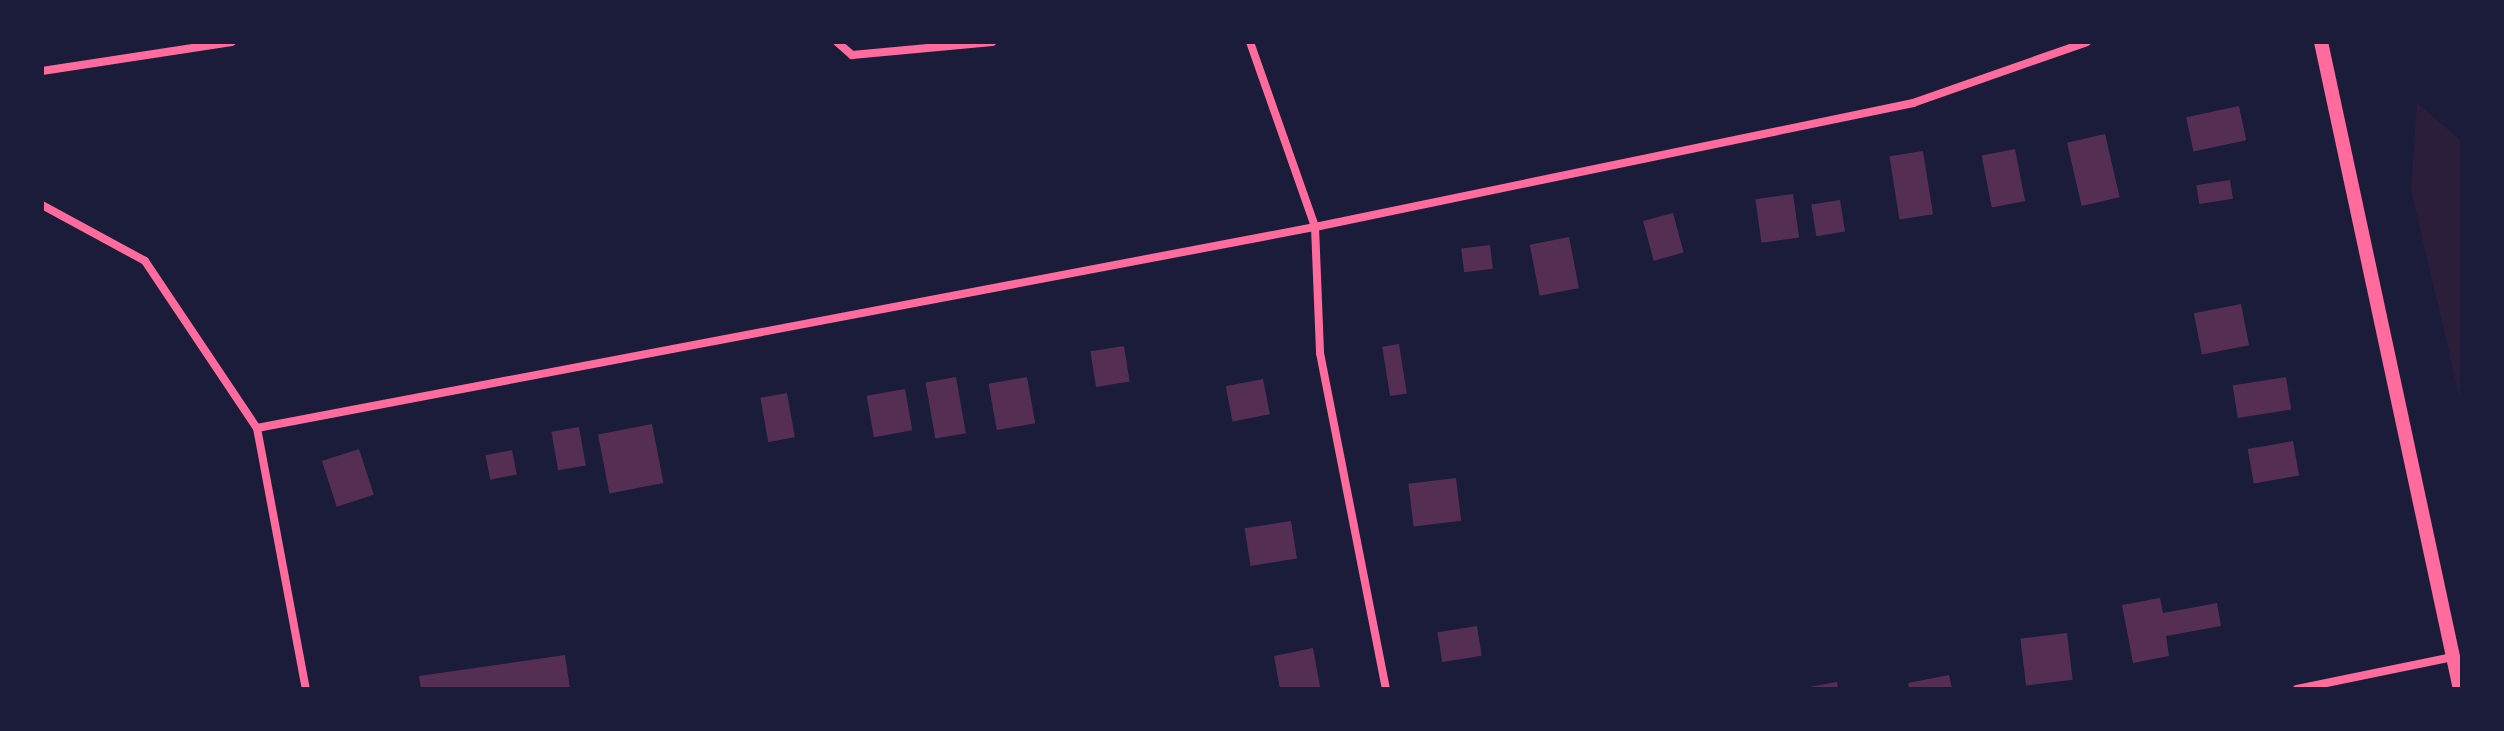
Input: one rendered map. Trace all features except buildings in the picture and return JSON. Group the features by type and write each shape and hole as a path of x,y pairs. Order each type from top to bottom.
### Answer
{"street":[{"path":"42,71 232,42"},
{"path":"837,42 852,55 992,42"},
{"path":"1250,42 1315,227 1320,353 1386,689"},
{"path":"257,428 1315,227 1913,103 2087,42"},
{"path":"2321,42 2460,689"},
{"path":"42,205 145,261 257,428 306,689"},
{"path":"2297,689 2453,657"}],"shaded area":[{"path":"2417,103 2462,141 2462,408 2411,190"}]}
